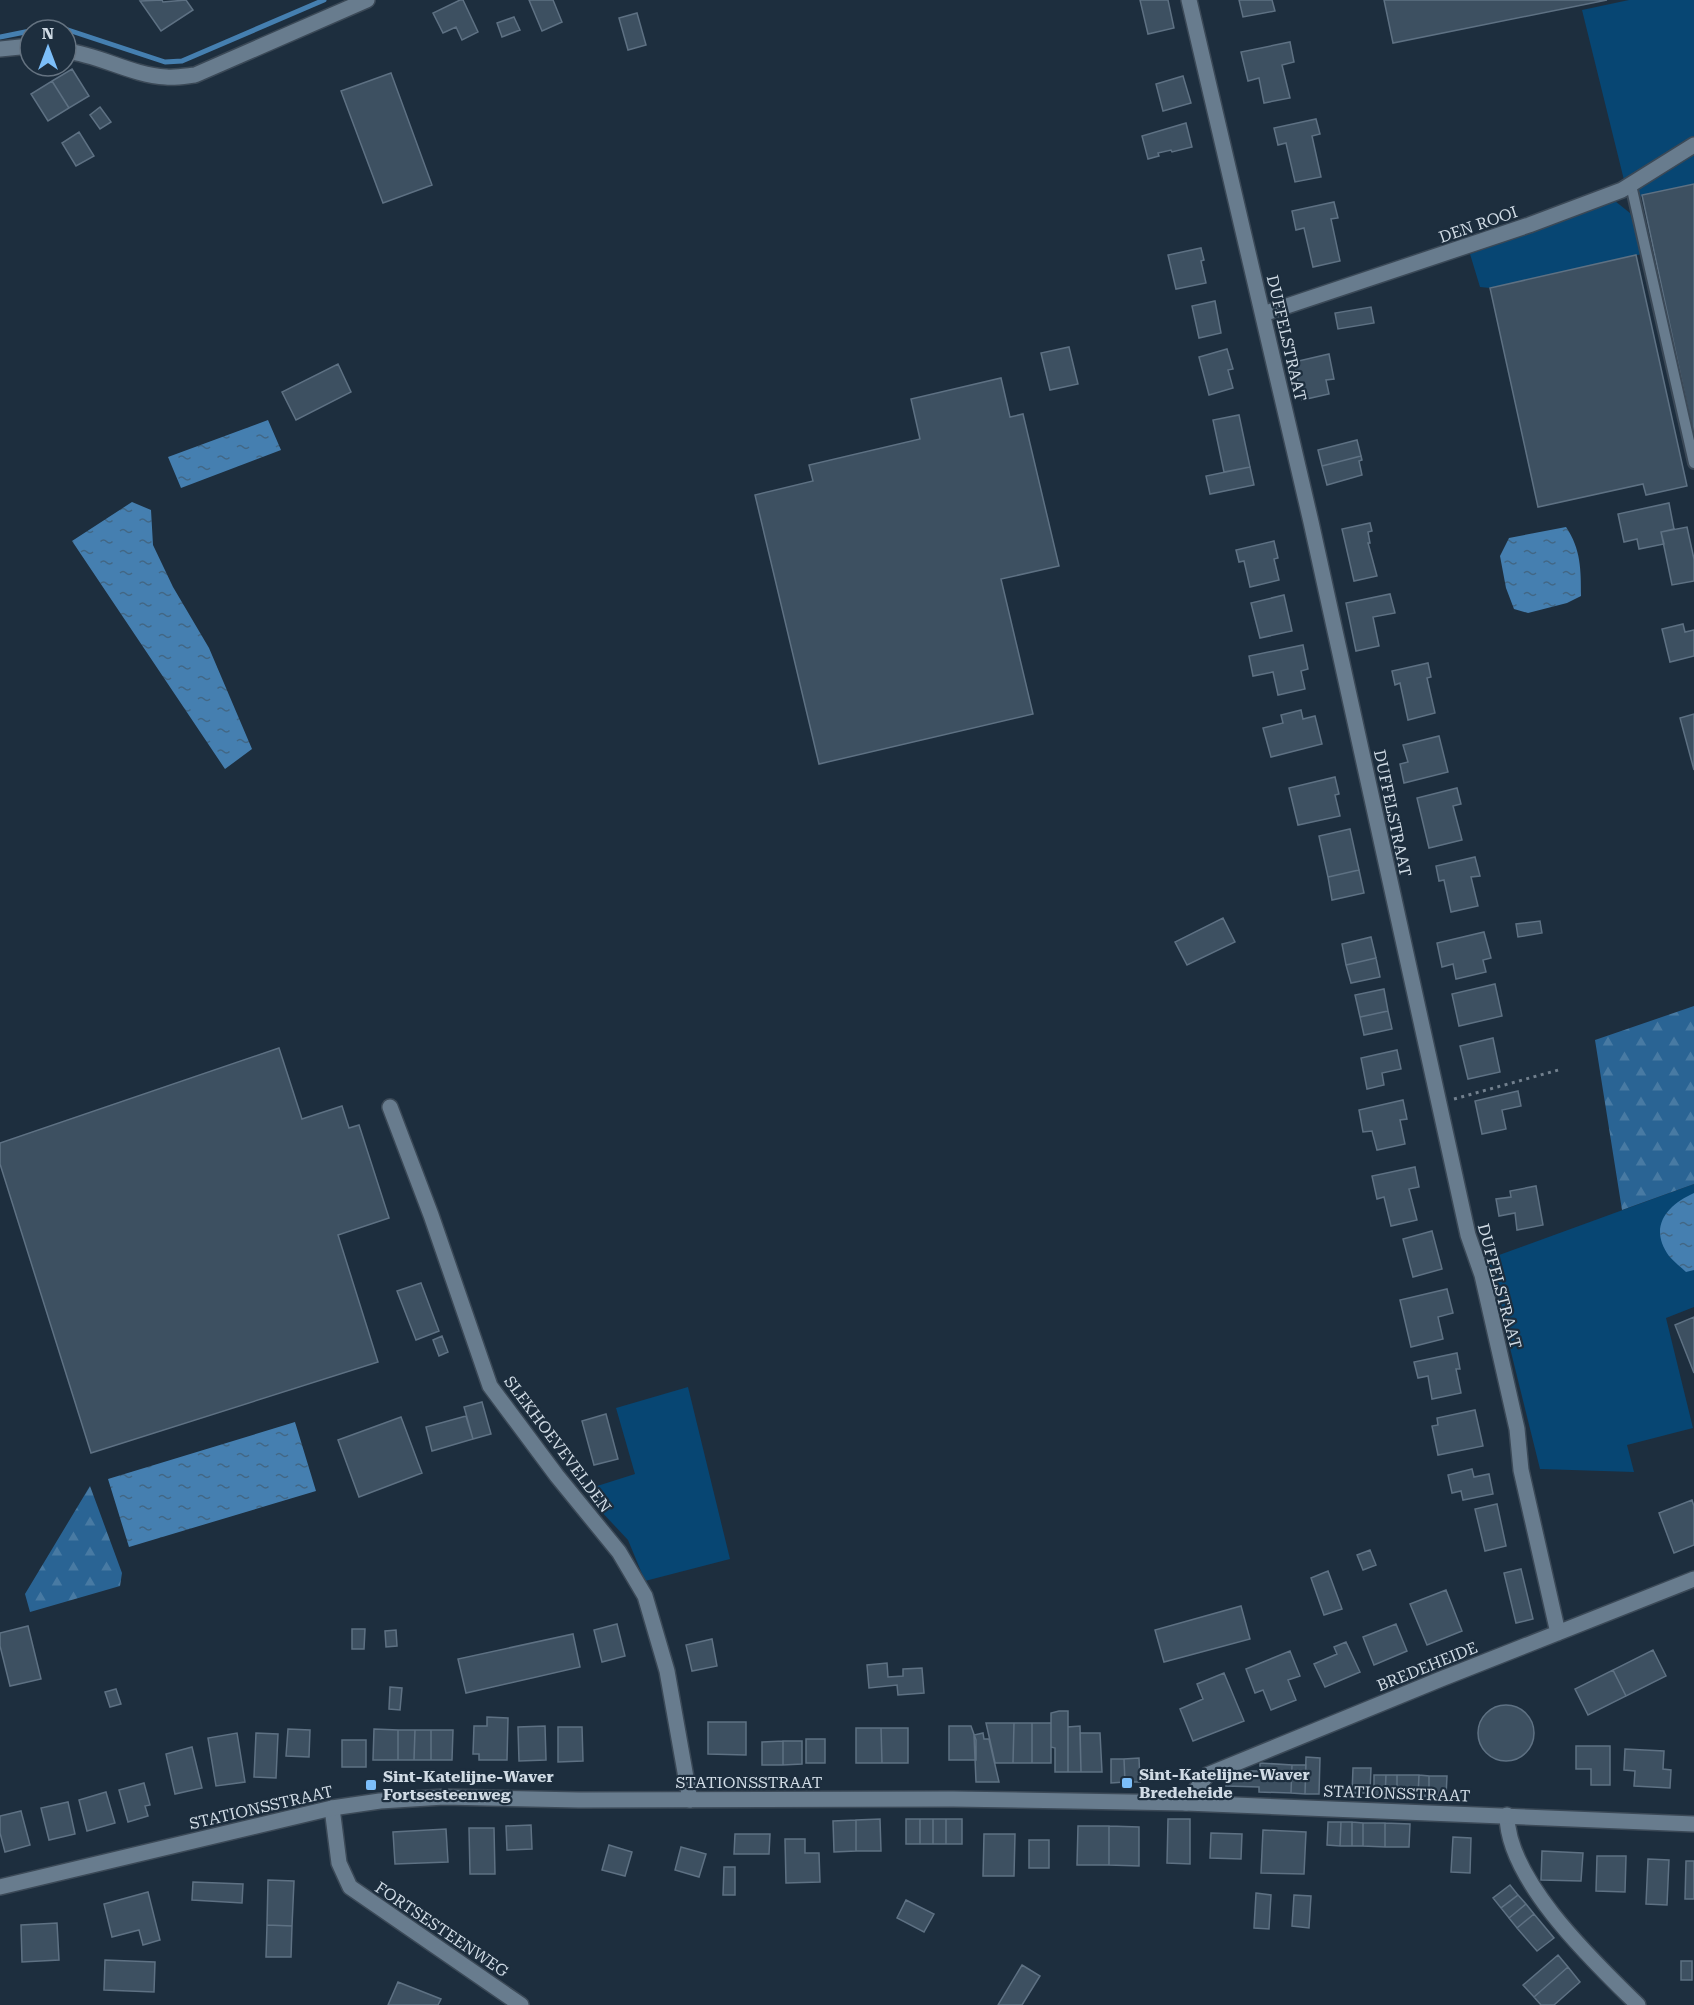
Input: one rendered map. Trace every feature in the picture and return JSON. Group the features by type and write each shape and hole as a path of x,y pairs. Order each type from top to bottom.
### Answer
{"street":[{"path":"78,52 132,70 167,77 195,75 367,0"},
{"name":"DUFFELSTRAAT","path":"1189,0 1311,522 1468,1234 1490,1308 1516,1429 1521,1470 1558,1633"},
{"path":"0,49 18,47"},
{"name":"DEN ROOI","path":"1263,314 1518,229 1622,190 1694,145"},
{"name":"SLEKHOEVEVELDEN","path":"390,1107 431,1215 490,1386 557,1476 618,1552 645,1596 667,1671 690,1800"},
{"name":"BREDEHEIDE","path":"1186,1803 1207,1775 1694,1579"},
{"name":"STATIONSSTRAAT","path":"0,1887 332,1808 381,1801 444,1797 579,1800 953,1799 1186,1803 1694,1824"},
{"name":"FORTSESTEENWEG","path":"332,1808 339,1863 350,1887 521,2005"},
{"path":"1507,1815 1507,1828 1514,1849 1530,1882 1554,1915 1596,1964 1638,2005"}],"lane":[{"path":"1631,184 1694,463"}],"path":[{"path":"1438,1103 1562,1069"}],"shaded area":[{"path":"1629,0 1694,0 1694,136 1624,180 1582,10"},
{"path":"1694,151 1694,185 1638,197 1636,187"},
{"path":"1615,201 1630,213 1642,254 1490,288 1480,287 1470,254"},
{"path":"1694,1184 1694,1307 1666,1318 1693,1428 1627,1445 1634,1472 1540,1469 1488,1259"},
{"path":"688,1387 730,1559 645,1581 628,1540 598,1508 594,1487 635,1474 616,1408"}],"green space":[{"path":"1694,1006 1694,1184 1622,1210 1595,1040"},
{"path":"90,1486 122,1573 120,1586 30,1612 25,1594"}],"water":[{"path":"268,420 281,450 181,488 168,457"},
{"path":"132,502 151,510 153,545 173,587 209,648 252,749 225,769 72,541"},
{"path":"1566,527 1577,552 1581,596 1567,603 1528,613 1514,609 1506,588 1500,556 1509,538"},
{"path":"1694,1193 1694,1270 1686,1272 1669,1256 1663,1245 1660,1236 1661,1226 1664,1218 1676,1204"},
{"path":"295,1422 316,1491 129,1547 108,1479"}],"building":[{"path":"162,0 163,2 186,0 193,10 161,31 140,1"},
{"path":"463,0 478,32 462,40 456,27 443,33 433,13"},
{"path":"529,0 553,0 562,22 542,31"},
{"path":"1140,0 1168,0 1174,28 1148,34"},
{"path":"1239,0 1272,0 1275,11 1243,17"},
{"path":"1384,0 1607,0 1393,43"},
{"path":"637,13 646,45 628,50 619,18"},
{"path":"514,17 520,30 502,37 497,23"},
{"path":"1290,42 1294,62 1282,65 1290,98 1264,103 1259,78 1248,81 1241,52"},
{"path":"391,73 432,185 383,203 341,91"},
{"path":"1183,76 1191,103 1163,111 1156,84"},
{"path":"57,78 78,78 89,96 69,108 52,81"},
{"path":"52,81 69,108 48,121 31,94"},
{"path":"100,107 111,122 100,129 90,115"},
{"path":"1316,119 1320,134 1312,136 1321,177 1295,182 1286,143 1278,145 1274,128"},
{"path":"1186,123 1192,147 1158,153 1159,156 1148,159 1142,136"},
{"path":"79,132 94,156 76,166 62,143"},
{"path":"1694,184 1694,438 1642,195"},
{"path":"1334,202 1338,218 1331,219 1340,261 1313,267 1304,228 1296,230 1292,211"},
{"path":"1201,248 1204,260 1201,261 1206,283 1176,289 1168,255"},
{"path":"1636,255 1687,486 1646,495 1643,484 1538,507 1490,288"},
{"path":"1215,301 1221,333 1199,338 1192,306"},
{"path":"1371,307 1374,323 1338,329 1335,313"},
{"path":"1069,347 1078,384 1050,390 1041,353"},
{"path":"1227,349 1233,369 1228,370 1233,388 1209,395 1199,357"},
{"path":"1329,354 1334,379 1326,380 1329,394 1302,400 1294,362"},
{"path":"338,364 351,392 296,420 282,392"},
{"path":"1001,378 1010,417 1023,414 1059,566 1001,579 1033,714 819,764 755,495 813,481 809,465 920,439 911,399"},
{"path":"1239,415 1250,467 1224,472 1213,420"},
{"path":"1357,440 1361,456 1322,466 1318,450"},
{"path":"1361,456 1362,460 1359,461 1362,475 1327,485 1322,466"},
{"path":"1250,467 1254,485 1210,494 1206,476"},
{"path":"1669,503 1674,529 1661,532 1664,544 1639,549 1637,539 1624,542 1618,514"},
{"path":"1370,523 1372,531 1368,532 1370,543 1368,543 1377,576 1354,581 1342,529"},
{"path":"1687,527 1694,559 1694,581 1672,585 1661,532"},
{"path":"1274,541 1278,558 1274,559 1279,580 1250,587 1244,561 1239,562 1236,550"},
{"path":"1390,594 1395,613 1373,617 1379,646 1356,651 1346,603"},
{"path":"1284,595 1292,631 1260,638 1251,603"},
{"path":"1683,624 1685,632 1694,630 1694,656 1670,662 1662,629"},
{"path":"1303,645 1308,669 1301,671 1305,689 1278,695 1273,672 1253,676 1249,656"},
{"path":"1428,663 1431,677 1427,678 1435,713 1408,720 1400,683 1395,685 1392,671"},
{"path":"1301,710 1303,719 1315,716 1322,744 1271,757 1263,728 1283,723 1281,715"},
{"path":"1694,714 1694,770 1680,718"},
{"path":"1439,736 1448,772 1404,783 1400,764 1408,762 1403,745"},
{"path":"1335,777 1339,794 1335,795 1340,816 1298,825 1289,788"},
{"path":"1457,788 1461,804 1453,806 1462,840 1429,848 1417,798"},
{"path":"1350,829 1359,870 1328,877 1319,836"},
{"path":"1475,857 1480,876 1471,877 1478,906 1451,912 1444,880 1439,881 1436,866"},
{"path":"1359,870 1364,893 1332,900 1328,877"},
{"path":"1223,918 1235,942 1187,965 1175,942"},
{"path":"1540,921 1542,933 1518,937 1516,924"},
{"path":"1484,932 1491,958 1483,960 1486,972 1456,979 1453,964 1442,967 1437,943"},
{"path":"1371,937 1376,958 1346,965 1342,944"},
{"path":"1376,958 1380,977 1351,983 1346,965"},
{"path":"1495,984 1502,1016 1459,1026 1452,994"},
{"path":"1384,989 1388,1011 1360,1017 1355,995"},
{"path":"1388,1011 1392,1029 1364,1035 1360,1017"},
{"path":"1493,1038 1500,1072 1468,1079 1460,1046"},
{"path":"279,1048 302,1119 342,1106 349,1128 359,1125 389,1218 338,1235 378,1362 91,1453 0,1164 0,1143"},
{"path":"1397,1050 1401,1069 1382,1073 1384,1085 1367,1089 1361,1058"},
{"path":"1518,1091 1521,1106 1502,1110 1506,1129 1482,1134 1475,1101"},
{"path":"1403,1100 1407,1119 1400,1120 1405,1144 1377,1150 1372,1131 1363,1132 1359,1110"},
{"path":"1415,1167 1419,1187 1409,1189 1417,1220 1391,1226 1384,1197 1377,1199 1372,1176"},
{"path":"1536,1186 1543,1225 1517,1230 1515,1213 1499,1216 1496,1199 1511,1197 1510,1191"},
{"path":"1432,1231 1442,1269 1413,1277 1403,1239"},
{"path":"421,1283 439,1331 416,1340 397,1291"},
{"path":"1447,1289 1453,1313 1438,1317 1443,1339 1411,1347 1400,1300"},
{"path":"1694,1317 1694,1373 1675,1325"},
{"path":"442,1336 448,1352 439,1356 433,1340"},
{"path":"1457,1353 1460,1369 1456,1369 1461,1393 1432,1399 1428,1376 1418,1378 1414,1362"},
{"path":"482,1402 491,1434 473,1439 464,1407"},
{"path":"1475,1410 1483,1446 1438,1455 1432,1426 1438,1425 1437,1418"},
{"path":"606,1414 618,1459 594,1465 582,1421"},
{"path":"466,1416 473,1439 432,1451 426,1427"},
{"path":"401,1417 422,1473 359,1497 338,1440"},
{"path":"1472,1469 1474,1477 1489,1474 1493,1494 1463,1500 1461,1491 1452,1493 1448,1475"},
{"path":"1692,1500 1694,1545 1674,1553 1659,1513"},
{"path":"1497,1504 1506,1546 1485,1551 1475,1509"},
{"path":"1370,1550 1376,1565 1363,1570 1357,1555"},
{"path":"1521,1569 1533,1619 1516,1623 1504,1573"},
{"path":"1328,1571 1342,1609 1324,1615 1311,1578"},
{"path":"1446,1590 1462,1631 1427,1645 1410,1604"},
{"path":"1241,1606 1250,1639 1164,1662 1155,1630"},
{"path":"617,1624 625,1656 602,1662 594,1630"},
{"path":"1396,1624 1407,1651 1374,1665 1363,1637"},
{"path":"28,1626 41,1679 10,1686 0,1646 0,1633"},
{"path":"352,1629 365,1629 364,1649 352,1649"},
{"path":"396,1630 397,1646 386,1647 385,1631"},
{"path":"573,1634 580,1667 466,1693 458,1659"},
{"path":"712,1639 717,1666 692,1671 686,1645"},
{"path":"1346,1642 1360,1672 1325,1687 1314,1664 1337,1654 1334,1647"},
{"path":"1653,1650 1666,1676 1626,1696 1613,1670"},
{"path":"1290,1651 1300,1676 1288,1680 1296,1700 1271,1710 1263,1690 1255,1693 1246,1669"},
{"path":"887,1663 888,1677 903,1676 903,1669 922,1668 924,1693 898,1695 897,1685 869,1688 867,1665"},
{"path":"1613,1670 1626,1696 1588,1715 1575,1689"},
{"path":"1224,1673 1244,1721 1193,1741 1180,1709 1203,1699 1197,1684"},
{"path":"390,1687 402,1688 400,1710 389,1709"},
{"path":"116,1689 121,1704 110,1707 105,1692"},
{"path":"1500,1705 1512,1705 1522,1709 1530,1717 1534,1733 1530,1749 1522,1757 1512,1761 1500,1761 1490,1757 1482,1749 1478,1739 1478,1727 1482,1717 1490,1709"},
{"path":"1068,1711 1068,1772 1055,1772 1055,1748 1051,1747 1051,1713"},
{"path":"487,1717 508,1718 507,1760 479,1760 479,1754 473,1754 474,1726 487,1726"},
{"path":"708,1722 746,1722 746,1755 708,1754"},
{"path":"986,1723 1014,1723 1013,1763 995,1763"},
{"path":"1014,1723 1032,1723 1032,1763 1013,1763"},
{"path":"1032,1723 1051,1723 1051,1763 1032,1763"},
{"path":"545,1726 546,1760 519,1761 518,1727"},
{"path":"949,1726 971,1726 976,1740 976,1760 949,1760"},
{"path":"1080,1726 1081,1772 1068,1772 1068,1727"},
{"path":"558,1727 582,1727 583,1761 558,1762"},
{"path":"856,1728 881,1728 882,1763 856,1763"},
{"path":"881,1728 908,1728 908,1763 882,1763"},
{"path":"288,1729 310,1730 309,1757 286,1756"},
{"path":"374,1729 398,1730 398,1760 373,1760"},
{"path":"398,1730 415,1730 414,1760 398,1760"},
{"path":"415,1730 431,1730 431,1760 414,1760"},
{"path":"431,1730 453,1730 452,1760 431,1760"},
{"path":"237,1733 245,1782 216,1786 208,1738"},
{"path":"256,1733 278,1734 276,1778 254,1777"},
{"path":"983,1733 984,1739 989,1739 999,1782 976,1782 974,1735"},
{"path":"1080,1733 1100,1733 1102,1772 1081,1772"},
{"path":"806,1739 825,1739 825,1763 806,1763"},
{"path":"342,1740 366,1740 366,1767 342,1767"},
{"path":"783,1741 802,1741 802,1764 783,1765"},
{"path":"783,1741 783,1765 762,1765 762,1742"},
{"path":"1576,1746 1610,1746 1610,1785 1591,1785 1591,1769 1576,1769"},
{"path":"192,1747 202,1788 175,1794 166,1754"},
{"path":"1625,1749 1664,1751 1663,1769 1671,1770 1670,1788 1634,1786 1635,1771 1624,1770"},
{"path":"1306,1757 1320,1758 1319,1794 1305,1794"},
{"path":"1139,1758 1140,1782 1125,1782 1124,1759"},
{"path":"1111,1759 1124,1759 1125,1782 1111,1783"},
{"path":"1260,1763 1292,1765 1291,1793 1259,1792 1259,1787 1226,1786 1227,1778 1239,1778 1239,1771 1260,1771"},
{"path":"1292,1765 1306,1765 1305,1794 1291,1793"},
{"path":"1353,1768 1371,1768 1370,1793 1352,1793"},
{"path":"1374,1775 1386,1775 1385,1796 1374,1795"},
{"path":"1386,1775 1397,1775 1397,1796 1385,1796"},
{"path":"1397,1775 1419,1775 1418,1796 1397,1796"},
{"path":"1419,1775 1429,1776 1429,1796 1418,1796"},
{"path":"1429,1776 1447,1776 1446,1797 1429,1796"},
{"path":"144,1783 150,1805 145,1806 148,1816 128,1822 119,1790"},
{"path":"106,1792 115,1823 87,1831 79,1800"},
{"path":"68,1802 75,1834 49,1840 41,1808"},
{"path":"21,1811 30,1845 5,1852 0,1833 0,1816"},
{"path":"880,1819 881,1851 856,1851 856,1820"},
{"path":"906,1819 920,1819 920,1844 906,1844"},
{"path":"920,1819 933,1819 933,1844 920,1844"},
{"path":"933,1819 946,1819 946,1844 933,1844"},
{"path":"946,1819 962,1819 962,1844 946,1844"},
{"path":"1168,1819 1190,1819 1190,1864 1167,1863"},
{"path":"856,1820 856,1851 834,1852 833,1821"},
{"path":"1328,1822 1341,1822 1340,1846 1327,1845"},
{"path":"1341,1822 1352,1822 1352,1846 1340,1846"},
{"path":"1352,1822 1363,1823 1363,1846 1352,1846"},
{"path":"1363,1823 1385,1823 1385,1847 1363,1846"},
{"path":"1385,1823 1410,1824 1409,1847 1385,1847"},
{"path":"531,1825 532,1849 507,1850 506,1826"},
{"path":"1078,1826 1109,1826 1109,1865 1077,1865"},
{"path":"1109,1826 1139,1827 1139,1866 1109,1865"},
{"path":"469,1828 494,1828 495,1874 470,1874"},
{"path":"446,1829 448,1862 395,1864 393,1832"},
{"path":"1263,1830 1306,1832 1304,1874 1261,1873"},
{"path":"1211,1833 1242,1834 1241,1859 1210,1858"},
{"path":"735,1834 770,1834 769,1854 734,1854"},
{"path":"984,1834 1015,1834 1014,1876 983,1876"},
{"path":"1453,1837 1471,1838 1470,1873 1451,1872"},
{"path":"785,1839 805,1839 805,1853 819,1853 820,1882 786,1883"},
{"path":"1029,1840 1049,1840 1049,1868 1029,1868"},
{"path":"609,1845 632,1852 625,1876 602,1870"},
{"path":"681,1847 706,1854 699,1877 675,1870"},
{"path":"1542,1851 1583,1853 1581,1881 1541,1880"},
{"path":"1597,1856 1626,1856 1625,1892 1596,1891"},
{"path":"1648,1859 1669,1860 1667,1905 1646,1904"},
{"path":"1686,1861 1694,1861 1694,1899 1685,1899"},
{"path":"724,1867 735,1867 735,1895 723,1895"},
{"path":"268,1880 294,1881 292,1926 267,1925"},
{"path":"193,1882 243,1884 242,1903 192,1900"},
{"path":"1510,1885 1518,1895 1501,1908 1493,1898"},
{"path":"148,1892 160,1940 143,1945 139,1930 112,1937 104,1904"},
{"path":"1256,1893 1271,1895 1269,1929 1254,1928"},
{"path":"1294,1895 1311,1896 1309,1928 1292,1926"},
{"path":"1518,1895 1526,1904 1509,1918 1501,1908"},
{"path":"906,1900 934,1914 924,1932 897,1918"},
{"path":"1526,1904 1534,1914 1517,1928 1509,1918"},
{"path":"1534,1914 1554,1938 1537,1951 1517,1928"},
{"path":"57,1923 59,1960 22,1962 21,1925"},
{"path":"267,1925 292,1926 291,1957 266,1957"},
{"path":"1558,1955 1568,1967 1534,1997 1523,1985"},
{"path":"105,1960 155,1962 154,1992 104,1990"},
{"path":"1681,1961 1692,1961 1692,1980 1681,1980"},
{"path":"1022,1965 1040,1976 1022,2005 998,2005"},
{"path":"1568,1967 1580,1982 1554,2005 1541,2005 1534,1997"},
{"path":"398,1982 441,1999 438,2005 388,2005"}],"waterway":[{"path":"78,33 165,62 182,61 324,0"},
{"path":"0,37 18,33"}],"place":[{"name":"Sint-Katelijne-Waver Bredeheide","path":"1127,1783"},
{"name":"Sint-Katelijne-Waver Fortsesteenweg","path":"371,1785"}]}
